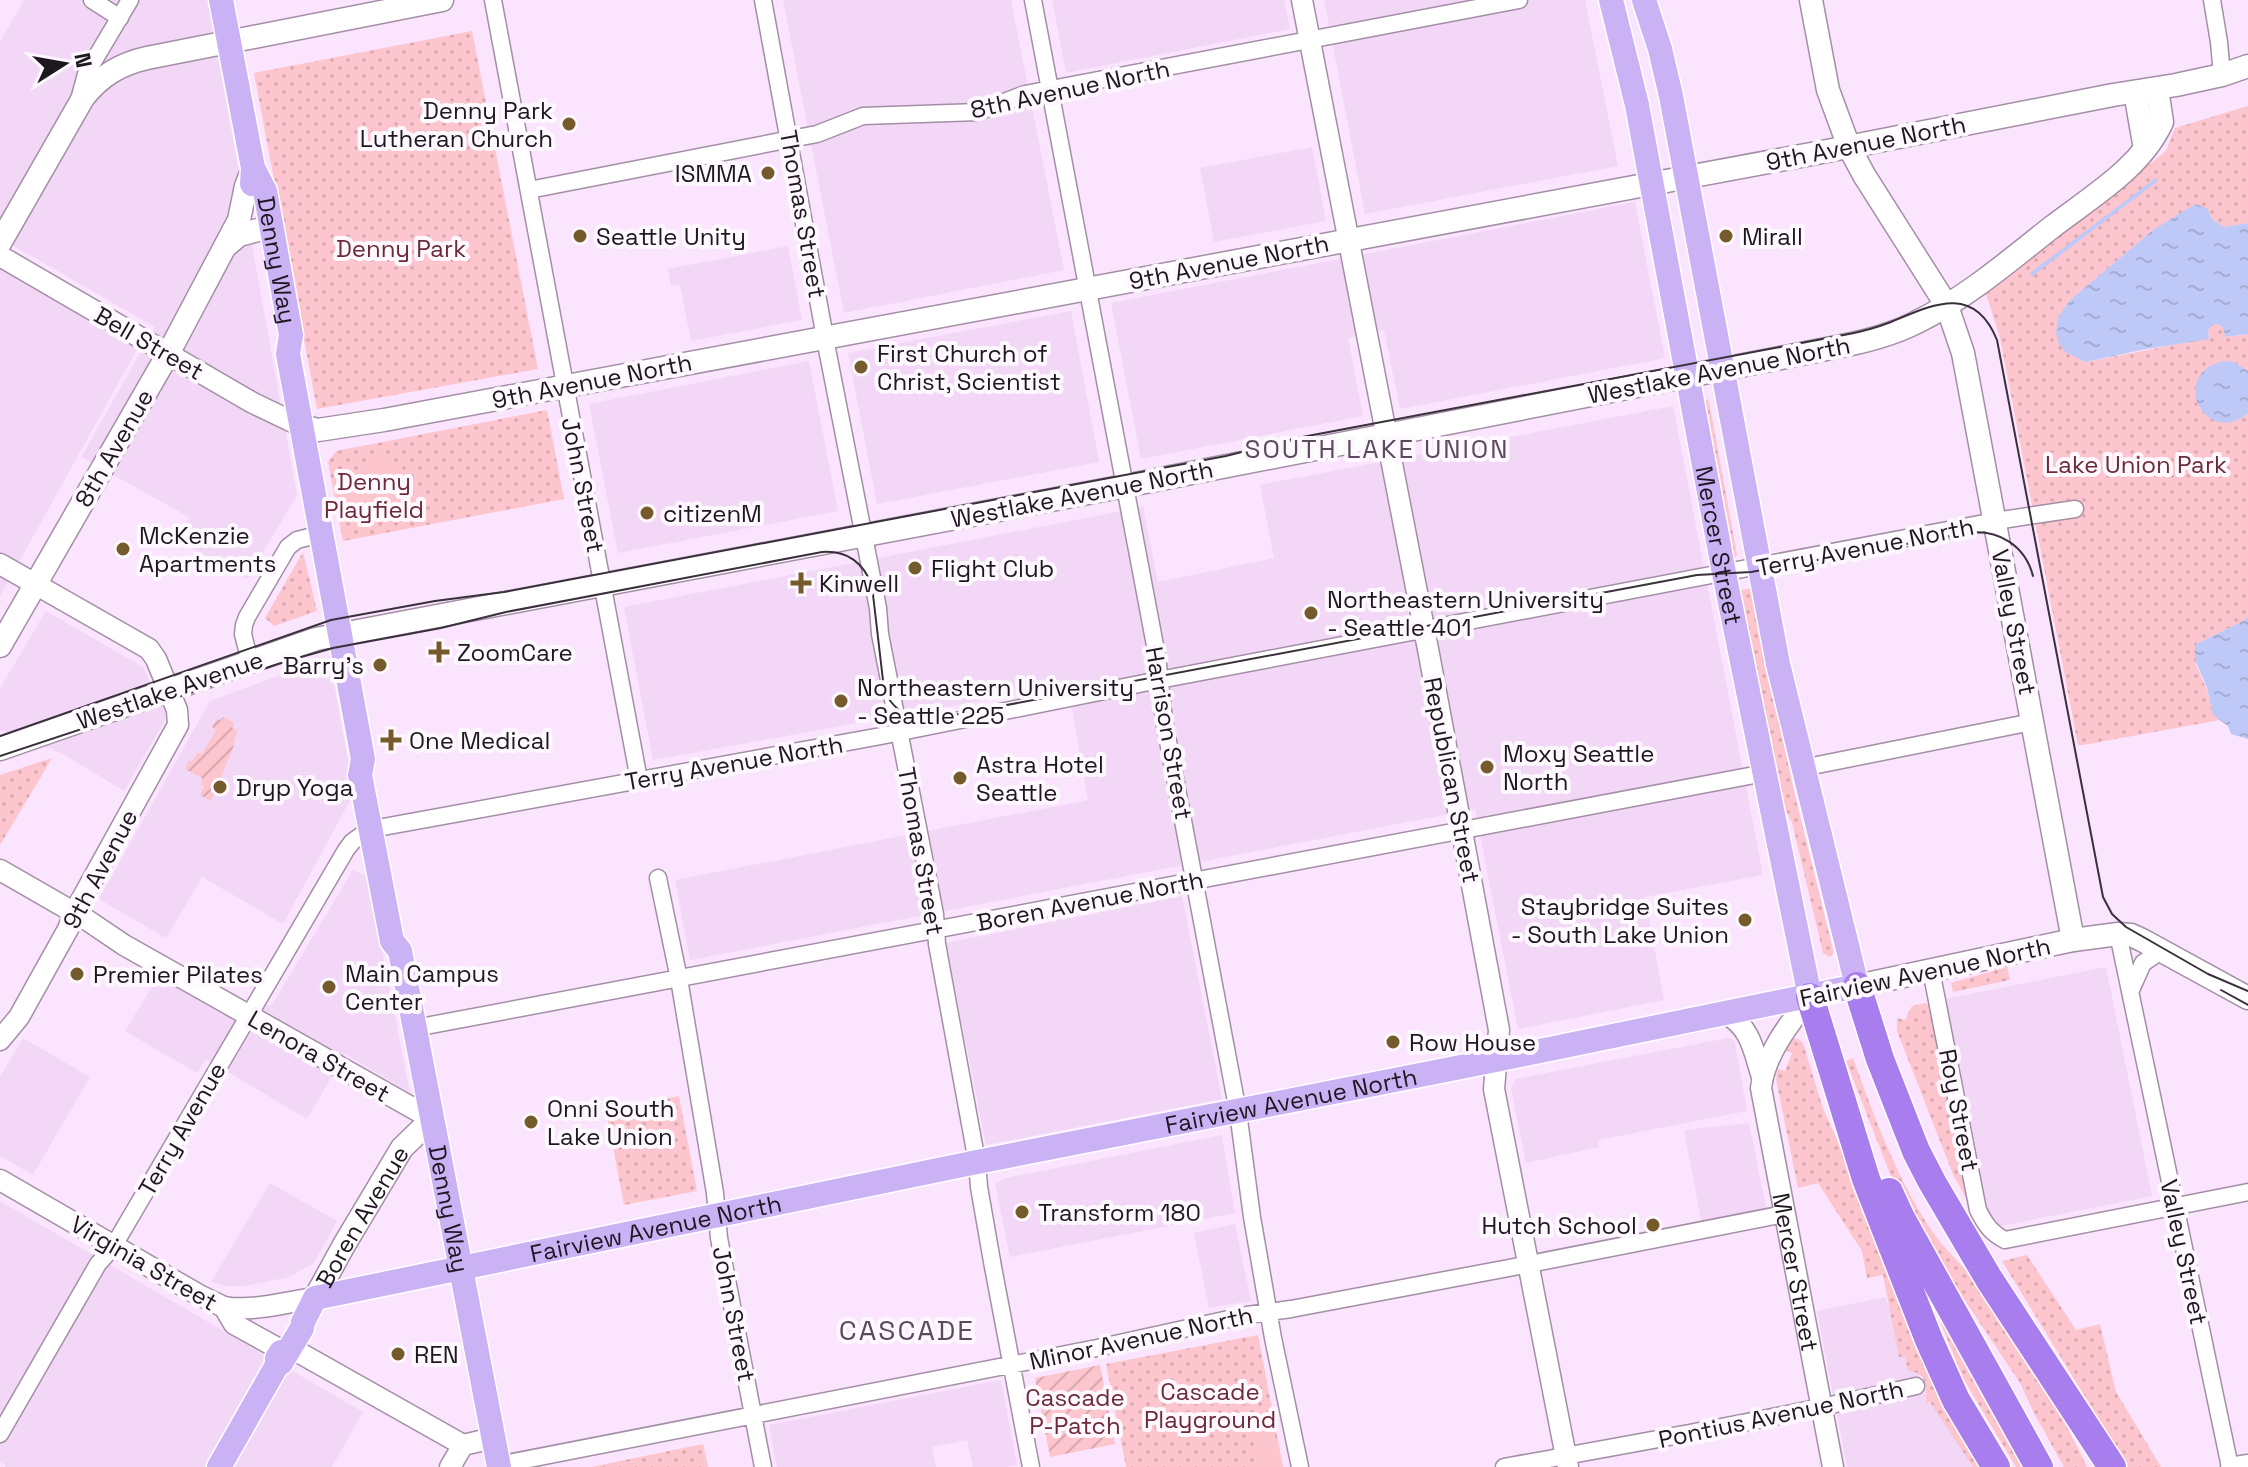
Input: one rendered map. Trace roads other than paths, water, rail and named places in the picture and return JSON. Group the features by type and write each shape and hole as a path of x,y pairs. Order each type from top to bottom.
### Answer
{"highway":[{"path":"1857,986 1880,1059 1916,1151 1932,1182 1989,1279 2112,1467"},
{"path":"1810,997 1866,1179 1929,1340 1956,1400 1996,1467"},
{"path":"1841,1103 1873,1154 1901,1218 2039,1467"},
{"path":"2025,1335 2070,1412 2094,1467"}],"main road":[{"name":"Denny Way","path":"221,0 253,168 251,194 278,338 288,354"},
{"path":"0,243 76,109 91,88 111,71 134,61 442,0"},
{"name":"Mercer Street","path":"1611,0 1630,72 1652,182 1724,574 1810,997"},
{"name":"Mercer Street","path":"1644,0 1666,72 1778,664 1857,986"},
{"path":"1811,0 1828,90 1849,147 1947,306"},
{"path":"2146,90 2222,75 2248,66"},
{"name":"9th Avenue North","path":"301,426 322,430 564,386 2146,90"},
{"name":"Westlake Avenue North","path":"340,634 1125,486 1870,340 1915,323 1947,306 2119,175 2145,149 2146,90"},
{"name":"Denny Way","path":"253,168 265,191 291,335 288,354 301,426 363,759 372,773 377,828 404,939 400,951 498,1466"},
{"name":"8th Avenue","path":"0,646 168,354 239,220 253,168"},
{"path":"224,248 239,235 258,230"},
{"name":"Valley Street","path":"1947,306 1963,353 2073,940"},
{"name":"Westlake Avenue","path":"0,749 316,639 340,634"},
{"name":"Fairview Avenue North","path":"315,1298 977,1162 1810,997 2073,940 2131,935 2248,998"},
{"name":"Boren Avenue","path":"219,1467 283,1354 302,1328 344,1245 402,1148 432,1119"}],"street":[{"path":"92,0 120,18"},
{"path":"76,109 86,74 130,0"},
{"name":"John Street","path":"493,0 639,780"},
{"name":"Thomas Street","path":"763,0 935,914 990,1254 1031,1467"},
{"name":"Harrison Street","path":"1033,0 1238,1112 1268,1312 1300,1467"},
{"name":"Republican Street","path":"1302,0 1499,1030 1494,1089 1567,1461"},
{"name":"8th Avenue North","path":"529,190 817,134 863,116 978,112 1025,94 1519,0"},
{"path":"2212,0 2222,75"},
{"name":"Bell Street","path":"0,256 253,403 301,426"},
{"name":"Terry Avenue North","path":"377,828 899,732 1995,521 2075,509"},
{"path":"250,662 243,634 247,617 288,547 297,540 321,534"},
{"name":"9th Avenue","path":"0,564 149,649 170,691 177,710 178,725 19,1017 0,1040"},
{"path":"1802,768 2032,722"},
{"name":"Boren Avenue North","path":"415,1028 1765,773"},
{"name":"Terry Avenue","path":"0,1434 346,850 352,842 377,828"},
{"name":"Lenora Street","path":"0,870 124,945 432,1119"},
{"name":"John Street","path":"658,878 679,979 719,1240 763,1467"},
{"name":"Valley Street","path":"2118,934 2230,1467"},
{"path":"2131,990 2143,963 2161,951"},
{"name":"Roy Street","path":"1931,970 1978,1210 1994,1234 2005,1240 2175,1207"},
{"name":"Mercer Street","path":"1762,1077 1783,1031 1810,997"},
{"name":"Mercer Street","path":"1726,1014 1737,1020 1750,1035 1762,1077 1762,1099 1833,1467"},
{"name":"Virginia Street","path":"0,1180 113,1247 224,1307 234,1324 283,1354 463,1445"},
{"path":"2175,1207 2248,1192"},
{"name":"Minor Avenue North","path":"498,1466 1012,1365 1247,1315 1528,1265 1784,1214"},
{"path":"224,1307 255,1309 315,1298"},
{"name":"Pontius Avenue North","path":"1504,1467 1567,1461 1916,1386"},
{"path":"450,1467 463,1445 493,1438"},
{"path":"2230,1467 2248,1463"}],"water":[{"path":"2195,204 2207,208 2212,219 2224,227 2248,223 2248,334 2225,337 2223,328 2218,324 2212,325 2208,331 2209,339 2086,362 2065,352 2058,342 2056,331 2058,317 2070,300 2153,230"},
{"path":"2224,361 2234,362 2248,371 2248,413 2233,422 2219,422 2207,416 2195,393 2198,380 2207,368"},
{"path":"2248,617 2248,739 2231,734 2228,726 2213,715 2195,650 2196,644"}],"waterway":[{"path":"2032,274 2156,180"}],"tram line":[{"path":"0,736 331,620 504,592 1855,333 1936,305 1951,303 1976,311 1988,322 1997,340 2103,897 2112,914 2126,927 2208,974 2248,991"},
{"path":"0,756 333,648 822,552 847,556 864,571 872,586 884,689 900,711 924,718 943,717 1697,575 1751,572 1967,533 1989,534 2009,541 2024,556 2033,576"},
{"path":"2221,990 2248,1005"}],"place":[{"name":"Denny Park Lutheran Church","path":"569,124"},
{"name":"ISMMA","path":"768,173"},
{"name":"Seattle Unity","path":"580,236"},
{"name":"Mirall","path":"1726,236"},
{"name":"First Church of Christ, Scientist","path":"861,367"},
{"name":"citizenM","path":"647,513"},
{"name":"McKenzie Apartments","path":"123,549"},
{"name":"Flight Club","path":"915,568"},
{"name":"Kinwell","path":"801,583"},
{"name":"Northeastern University - Seattle 401","path":"1311,613"},
{"name":"ZoomCare","path":"439,652"},
{"name":"Barry's","path":"380,665"},
{"name":"Northeastern University - Seattle 225","path":"841,701"},
{"name":"One Medical","path":"391,740"},
{"name":"Moxy Seattle North","path":"1487,767"},
{"name":"Astra Hotel Seattle","path":"960,778"},
{"name":"Dryp Yoga","path":"220,787"},
{"name":"Staybridge Suites - South Lake Union","path":"1745,920"},
{"name":"Premier Pilates","path":"77,974"},
{"name":"Main Campus Center","path":"329,987"},
{"name":"Row House","path":"1393,1042"},
{"name":"Onni South Lake Union","path":"531,1122"},
{"name":"Transform 180","path":"1022,1212"},
{"name":"Hutch School","path":"1653,1225"},
{"name":"REN","path":"398,1354"}],"district":[{"name":"SOUTH LAKE UNION","path":"1377,449"},
{"name":"CASCADE","path":"907,1330"}],"park label":[{"name":"Denny Park","path":"401,248"},
{"name":"Lake Union Park","path":"2136,464"},
{"name":"Denny Playfield","path":"374,495"},
{"name":"Cascade Playground","path":"1210,1405"},
{"name":"Cascade P-Patch","path":"1075,1411"}]}
